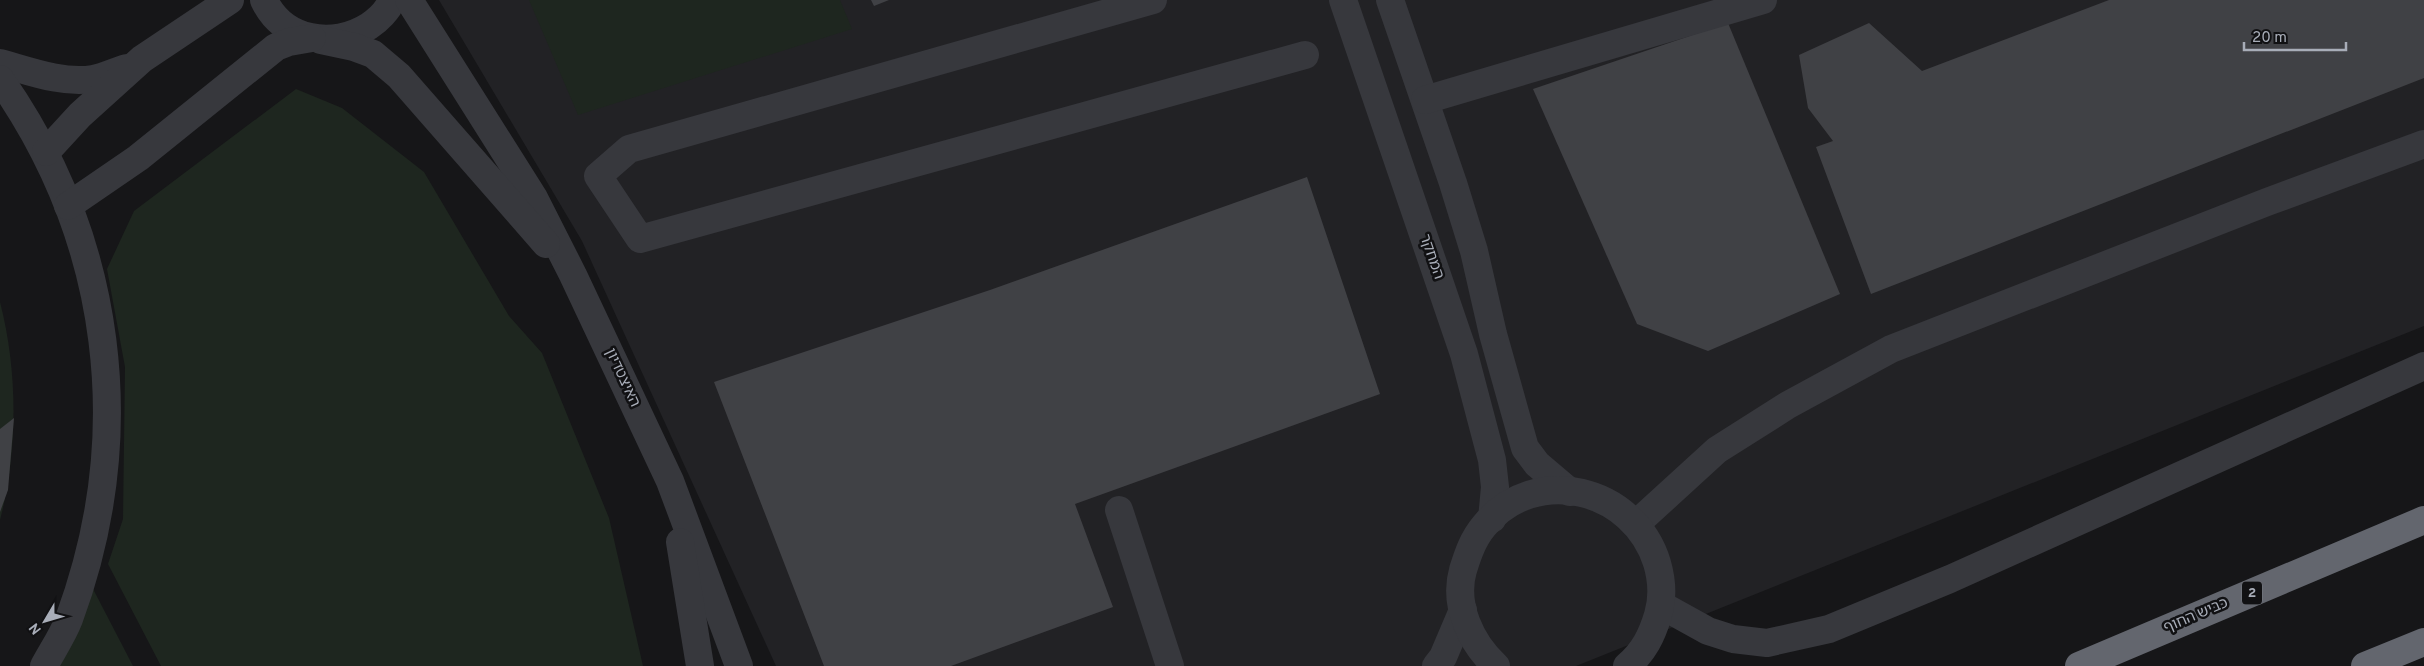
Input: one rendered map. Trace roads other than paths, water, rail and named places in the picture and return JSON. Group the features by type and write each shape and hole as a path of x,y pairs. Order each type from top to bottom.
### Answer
{"highway":[{"path":"2245,596 2424,503"},
{"name":"כביש החוף","path":"2079,666 2424,520"},
{"path":"2365,666 2424,642"}],"street":[{"path":"46,152 80,115 135,64 230,0"},
{"path":"264,0 274,16 285,26 316,39 354,46 373,54 399,76 573,275"},
{"path":"68,206 130,164 269,53 289,42 340,39 357,34 376,21 392,0"},
{"path":"409,0 534,198 573,275"},
{"path":"1153,0 630,149 598,176 640,239 1305,55"},
{"name":"המחקר","path":"1343,0 1464,354 1492,460 1495,487 1492,518"},
{"path":"1390,0 1474,251 1493,334 1525,448 1537,464 1570,492"},
{"path":"1425,100 1763,0"},
{"path":"0,63 57,78 80,80 94,79 135,64"},
{"path":"0,79 46,152 61,184 90,269 106,357 108,447 95,535 69,621 44,666"},
{"path":"1636,524 1717,450 1788,405 1891,349 2267,202 2424,144"},
{"name":"האיצטדיון","path":"573,275 670,481"},
{"path":"1661,605 1708,631 1733,639 1767,643 1829,629 1950,579 2424,366"},
{"path":"670,481 700,666"},
{"path":"670,481 739,666"},
{"path":"1496,666 1483,654 1474,638 1463,610 1462,576 1470,549 1484,526 1505,507 1529,495 1558,490 1587,493 1614,505 1636,524 1652,548 1661,576 1661,605 1653,633 1637,658 1627,666"},
{"path":"1119,510 1170,666"},
{"path":"1436,666 1443,657 1463,610"}]}
